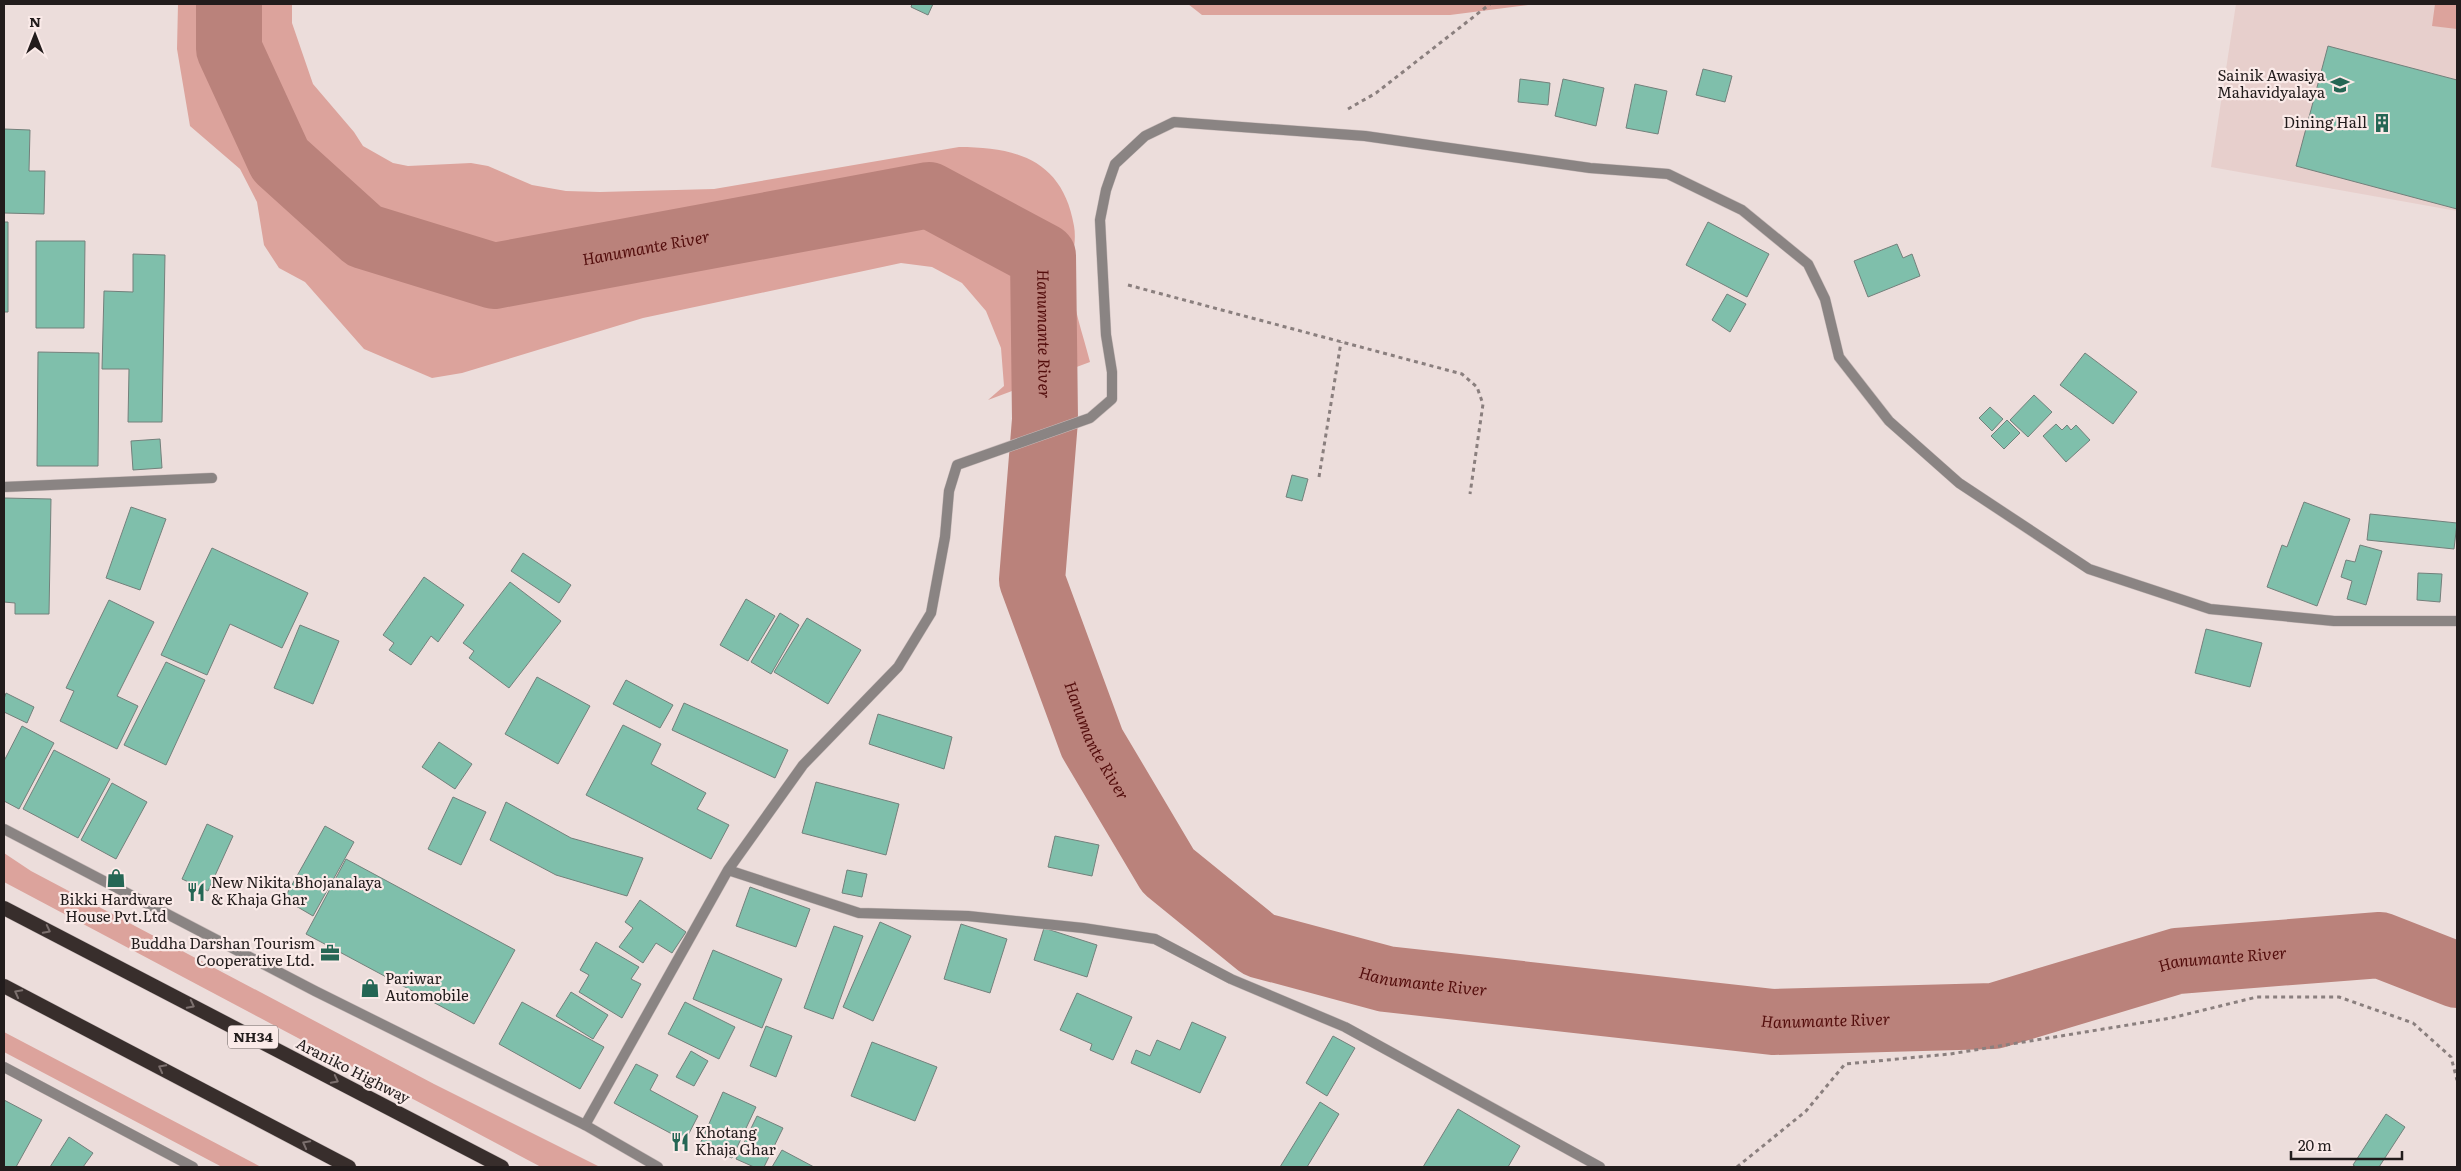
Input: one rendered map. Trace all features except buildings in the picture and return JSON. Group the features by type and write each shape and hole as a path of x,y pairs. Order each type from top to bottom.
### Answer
{"highway":[{"name":"Araniko Highway","path":"4,908 502,1167"},
{"path":"4,986 349,1167"}],"street":[{"path":"585,1125 728,870 803,766 898,668 930,613 945,537 949,491 957,465 1090,418 1112,399 1112,372 1106,335 1102,278 1100,220 1106,190 1116,164 1145,136 1174,122 1365,136 1590,168 1668,174 1742,210 1808,264 1825,300 1839,357 1889,421 1960,482 2089,569 2210,609 2334,621 2457,621"},
{"path":"4,487 212,478"},
{"path":"4,829 315,991 585,1125 658,1167"},
{"path":"728,870 859,913 968,916 1082,928 1155,939 1231,979 1345,1027 1600,1167"},
{"path":"4,1067 193,1167"}],"path":[{"path":"1344,111 1376,93 1490,4"},
{"path":"1102,278 1462,374 1477,387 1483,404 1470,494"},
{"path":"1318,477 1341,342"},
{"path":"1737,1167 1806,1111 1845,1064 1950,1054 2171,1018 2257,997 2339,997 2413,1023 2451,1057 2457,1080"}],"shaded area":[{"path":"178,4 292,4 292,23 313,84 354,132 363,146 393,163 408,166 471,163 488,166 532,185 566,191 600,192 714,189 959,147 1000,150 1018,155 1034,162 1048,172 1060,186 1068,204 1075,232 1071,270 1072,287 1090,362 988,400 1004,386 1001,348 986,311 962,283 932,267 901,263 643,318 462,373 432,378 364,349 305,282 279,268 264,245 257,202 240,169 190,126 177,49"},
{"path":"1188,4 1536,4 1450,15 1202,15"},
{"name":"Sainik Awasiya Mahavidyalaya","path":"2236,4 2457,4 2457,211 2211,167"},
{"path":"2435,4 2457,4 2457,29 2432,26"},
{"path":"4,853 31,871 434,1084 600,1167 541,1167 4,882"},
{"path":"4,1032 261,1167 222,1167 4,1052"}],"waterway":[{"name":"Hanumante River","path":"229,4 229,49 280,160 364,236 494,276 929,195 1043,256 1045,420 1032,580 1092,743 1168,871 1259,945 1386,979 1773,1022 1994,1016 2177,961 2380,945 2457,975"}],"place":[{"name":"Sainik Awasiya Mahavidyalaya","path":"2340,85"},
{"name":"Dining Hall","path":"2382,123"},
{"name":"Bikki Hardware House Pvt.Ltd","path":"116,878"},
{"name":"New Nikita Bhojanalaya & Khaja Ghar","path":"196,892"},
{"name":"Buddha Darshan Tourism Cooperative Ltd.","path":"330,953"},
{"name":"Pariwar Automobile","path":"370,988"},
{"name":"Khotang Khaja Ghar","path":"680,1142"}]}
